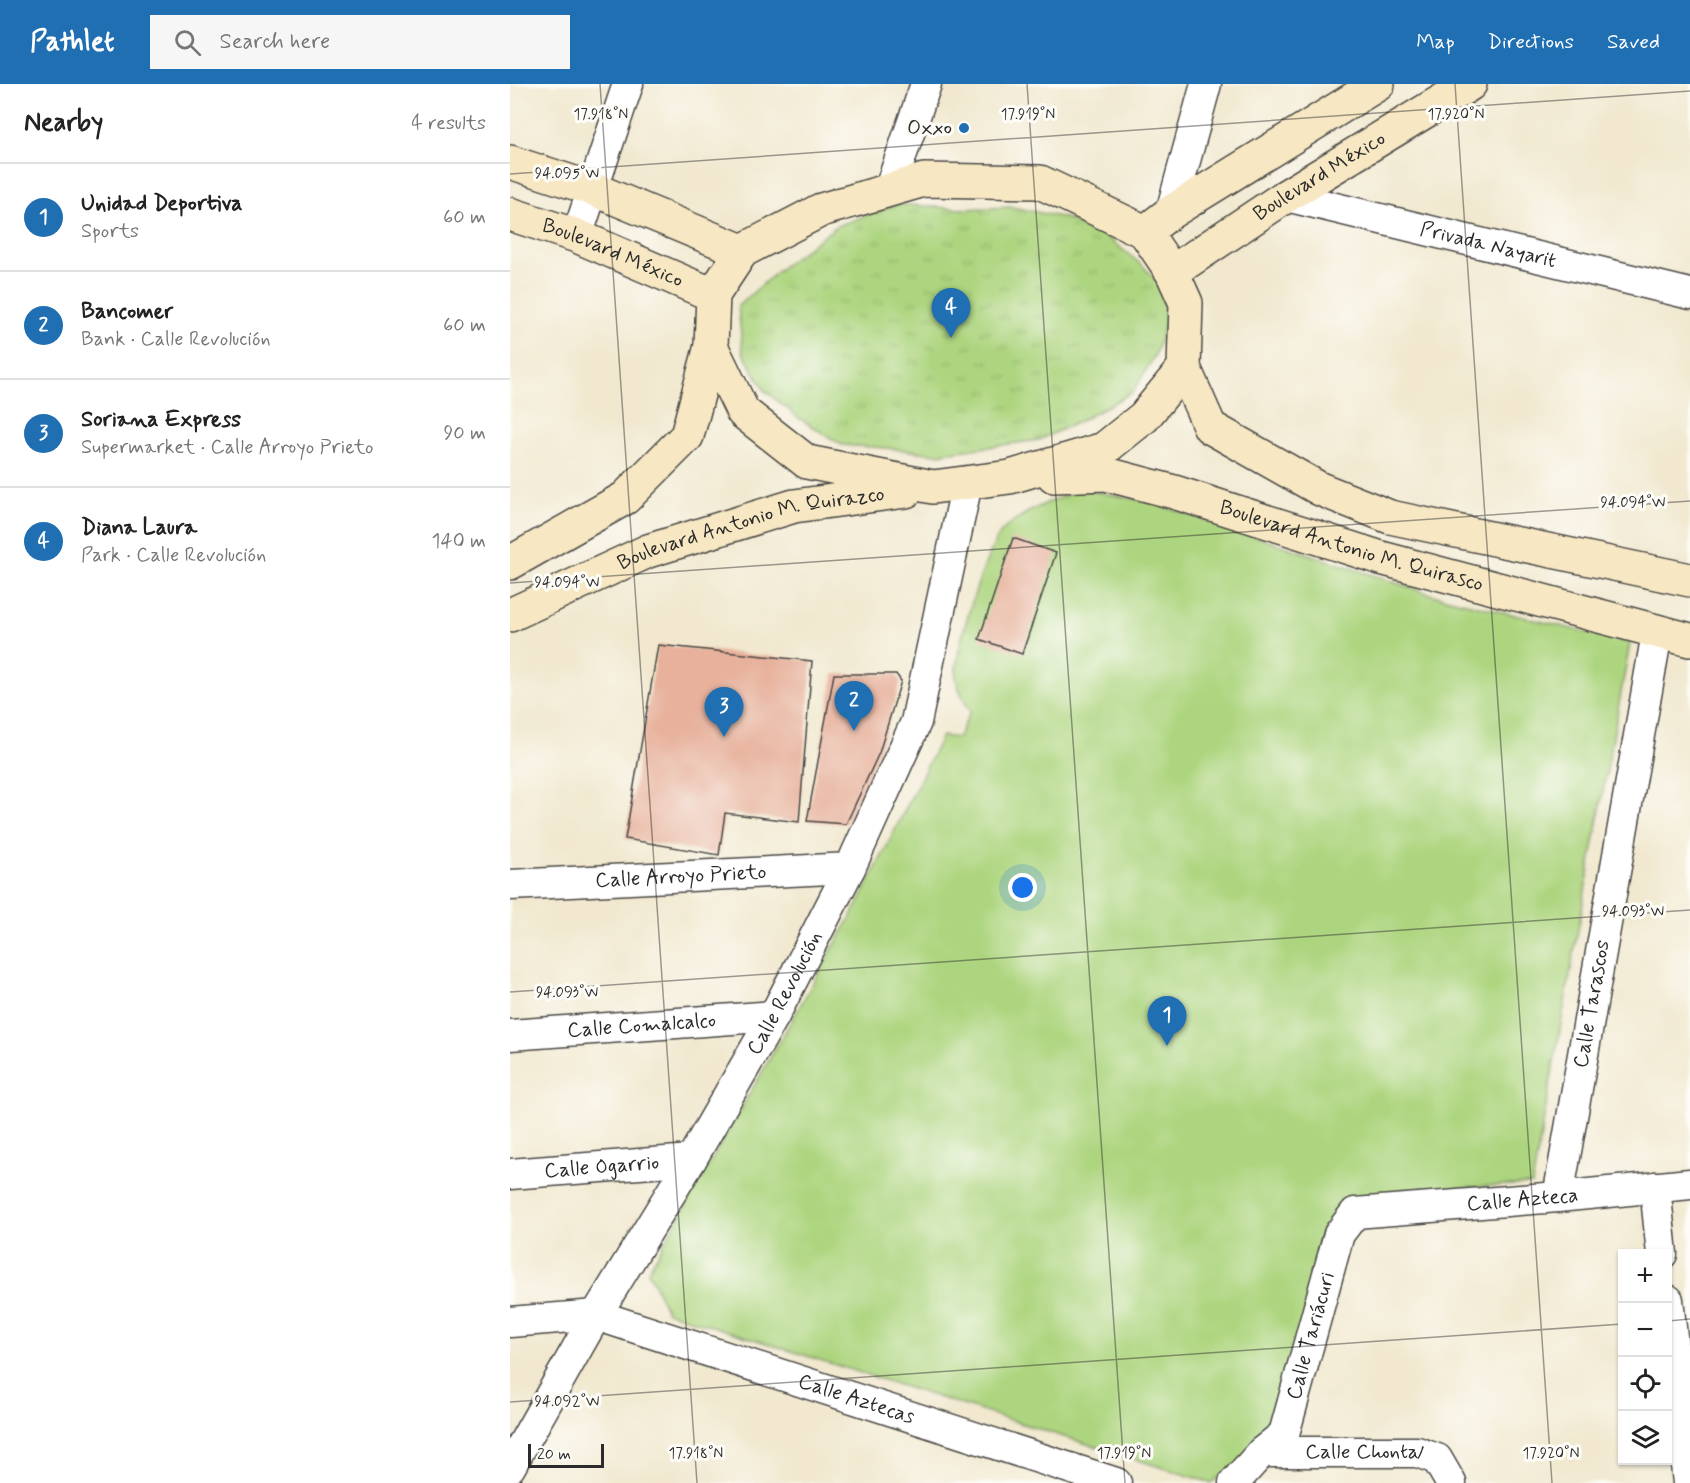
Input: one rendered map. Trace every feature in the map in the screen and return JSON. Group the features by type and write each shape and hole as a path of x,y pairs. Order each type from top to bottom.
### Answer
{"main road":[{"path":"1145,232 1171,212 1378,84"},
{"name":"Boulevard México","path":"1172,272 1286,196 1470,84"},
{"path":"510,162 593,189 742,250"},
{"path":"510,563 626,498 687,436 711,346 713,295 742,250 821,210 924,180 1040,182 1145,232 1172,272 1186,303 1184,368 1144,417 1104,449 1011,477"},
{"name":"Boulevard México","path":"510,214 577,236 713,295"},
{"path":"711,346 743,412 807,462 933,487"},
{"name":"Boulevard Antonio M. Quirasco","path":"1184,368 1210,427 1320,489 1390,518 1690,580"},
{"name":"Boulevard Antonio M. Quirasco","path":"1011,477 1107,474 1174,492 1381,558 1690,640"},
{"name":"Boulevard Antonio M. Quirazco","path":"510,615 648,550 794,506 1011,477"}],"street":[{"path":"577,236 628,84"},
{"path":"889,191 926,84"},
{"path":"1171,212 1206,84"},
{"name":"Privada Nayarit","path":"1286,196 1690,294"},
{"name":"Calle Revolución","path":"510,1467 596,1315 691,1160 774,1016 850,868 916,722 967,483"},
{"name":"Calle Tarascos","path":"1558,1197 1657,633"},
{"name":"Calle Arroyo Prieto","path":"510,885 850,868"},
{"name":"Calle Comalcalco","path":"510,1035 774,1016"},
{"name":"Calle Ogarrio","path":"510,1174 691,1160"},
{"name":"Calle Azteca","path":"1355,1213 1690,1184"},
{"path":"1655,1187 1661,1249"},
{"name":"Calle Tariácuri","path":"1234,1483 1262,1452 1284,1434 1339,1234 1355,1213"},
{"path":"1668,1303 1688,1483"},
{"path":"510,1322 596,1315"},
{"name":"Calle Aztecas","path":"596,1315 1116,1483"},
{"name":"Calle Chontal","path":"1262,1452 1417,1452 1437,1459 1451,1483"}],"green space":[{"path":"898,204 962,209 1012,207 1065,218 1104,235 1142,265 1163,287 1166,322 1155,355 1133,392 1039,440 937,454 842,445 800,419 765,391 743,353 738,306 782,267 837,226"},
{"path":"1082,489 1150,502 1433,595 1630,643 1532,1184 1426,1189 1359,1198 1289,1364 1269,1426 1236,1465 1211,1483 667,1312 648,1271 856,908 942,736 958,738 970,712 956,678 960,647 972,600 997,539 1004,529 1022,516"}],"building":[{"path":"1013,538 1056,553 1022,654 979,639"},
{"path":"658,645 812,661 799,822 725,813 719,855 625,839"},
{"path":"834,674 896,674 901,681 879,753 846,824 807,821"}],"place":[{"name":"Oxxo","path":"964,128"},
{"name":"Diana Laura","path":"951,338"},
{"name":"Bancomer","path":"854,731"},
{"name":"Soriana Express","path":"724,737"},
{"name":"Unidad Deportiva","path":"1167,1046"}]}
